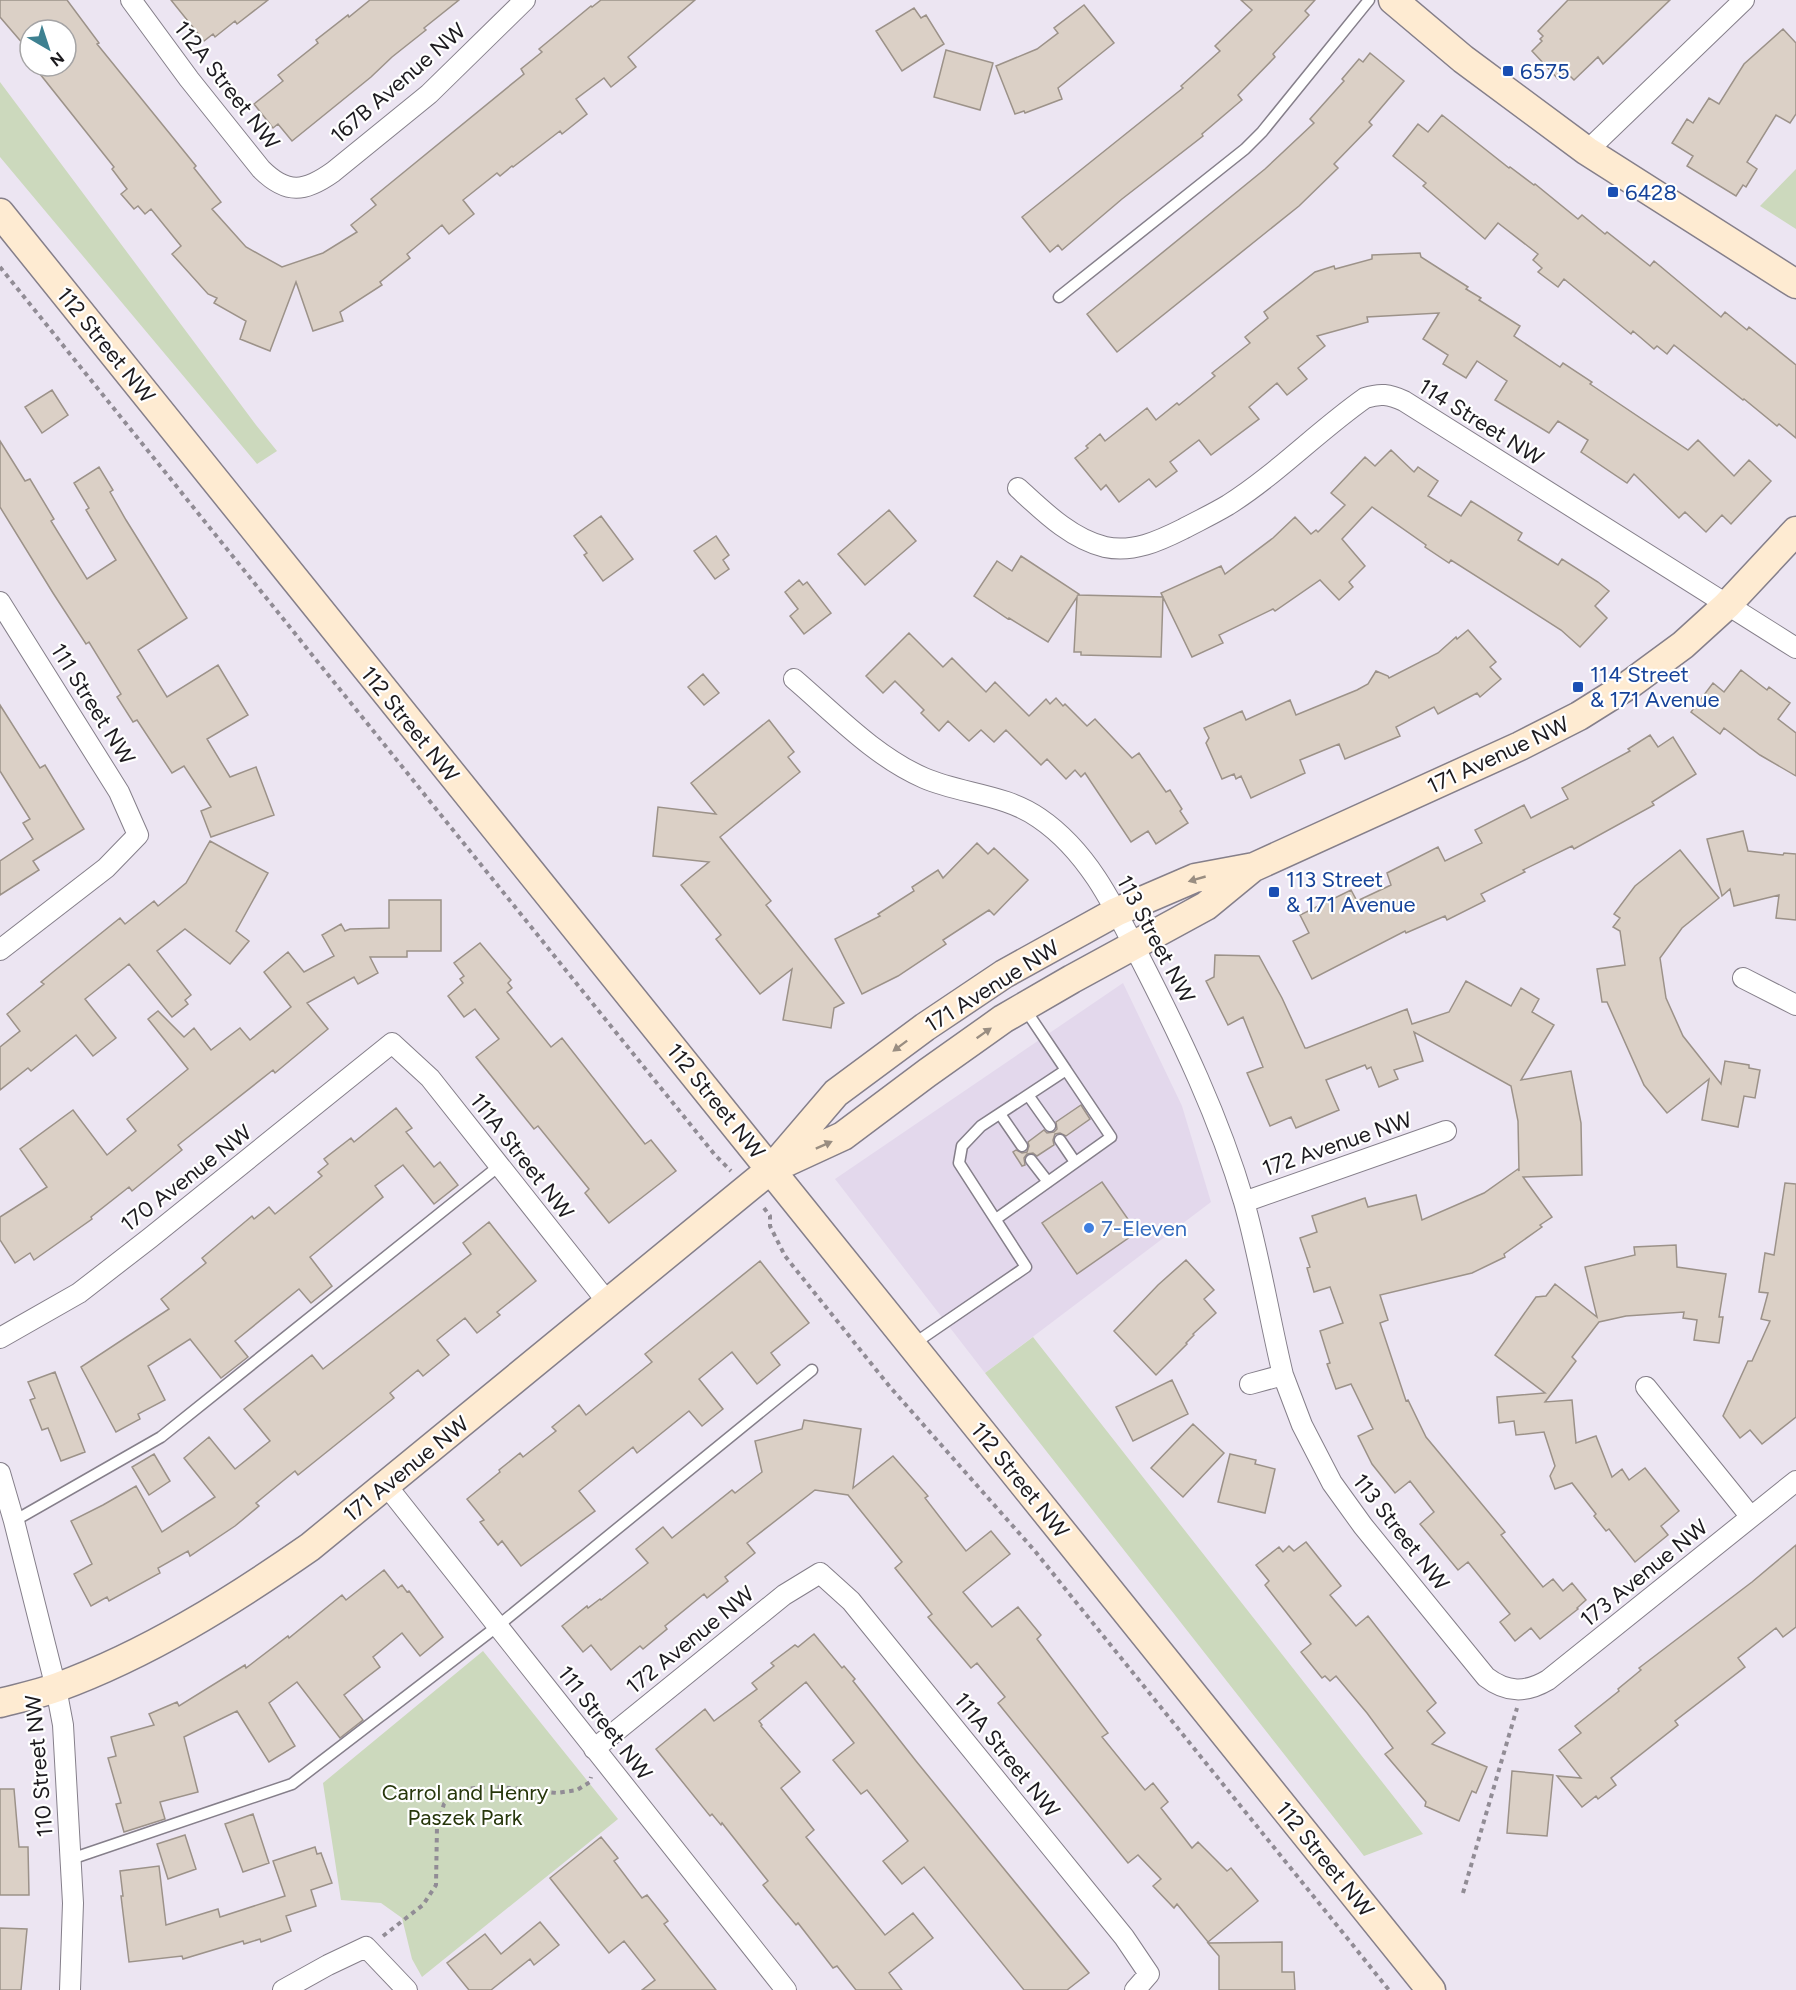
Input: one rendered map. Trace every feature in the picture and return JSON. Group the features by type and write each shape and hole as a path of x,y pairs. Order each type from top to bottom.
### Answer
{"street":[{"name":"112A Street NW","path":"131,0 189,79 261,169 271,179 294,189"},
{"name":"167B Avenue NW","path":"294,189 320,181 333,172 429,94 525,0"},
{"path":"1393,0 1472,66 1587,151 1796,284"},
{"path":"1587,151 1744,0"},
{"name":"112 Street NW","path":"0,213 1431,1990"},
{"name":"114 Street NW","path":"1018,488 1048,516 1083,538 1103,547 1121,549 1144,546 1228,505 1365,398 1378,394 1390,395 1404,401 1796,648"},
{"name":"171 Avenue NW","path":"0,1703 57,1688 172,1635 228,1602 310,1547 771,1169 836,1093 925,1027 1004,974 1116,912 1195,878 1254,867 1520,746 1579,716 1630,684 1683,645 1727,605 1796,531"},
{"name":"111 Street NW","path":"0,602 119,792 138,836 106,868 0,950"},
{"name":"113 Street NW","path":"794,679 876,749 905,768 943,785 1019,807 1038,818 1074,848 1089,866 1116,912 1190,1058 1223,1139 1244,1202 1283,1375 1312,1447 1347,1504 1486,1677 1504,1688 1519,1690"},
{"name":"171 Avenue NW","path":"771,1169 843,1136 936,1066 1024,1007 1206,906 1254,867"},
{"path":"1743,978 1796,1005"},
{"name":"111A Street NW","path":"392,1043 430,1078 609,1304"},
{"name":"170 Avenue NW","path":"0,1338 79,1293 392,1043"},
{"name":"172 Avenue NW","path":"1244,1202 1446,1131"},
{"path":"1250,1384 1283,1375"},
{"path":"1646,1387 1751,1517"},
{"name":"110 Street NW","path":"0,1473 57,1688 63,1725 73,1902 70,1990"},
{"name":"173 Avenue NW","path":"1519,1690 1538,1686 1548,1680 1796,1481"},
{"name":"111 Street NW","path":"386,1485 786,1990"},
{"name":"172 Avenue NW","path":"594,1749 784,1595 820,1573"},
{"name":"111A Street NW","path":"820,1573 851,1601 1124,1937 1149,1974 1135,1990"},
{"path":"283,1990 366,1947 407,1990"}],"lane":[{"path":"1059,297 1245,148 1269,124 1369,0"},
{"path":"996,1219 1111,1137 1024,1007"},
{"path":"911,1345 1026,1267 959,1163 962,1146 981,1126 1066,1070"},
{"path":"1028,1095 1050,1126"},
{"path":"1000,1114 1022,1146"},
{"path":"1060,1140 1075,1162"},
{"path":"1031,1160 1048,1182"},
{"path":"14,1521 161,1437 499,1167"},
{"path":"71,1859 292,1784 499,1625 812,1370"}],"path":[{"path":"0,267 657,1084 715,1155 770,1216 770,1226 785,1256 890,1387 1034,1550 1389,1990"},
{"path":"1463,1893 1519,1690"},
{"path":"366,1947 402,1923 423,1905 436,1885 437,1826 444,1804 459,1790 491,1786 557,1793 577,1790 590,1782 594,1749"}],"shaded area":[{"path":"1123,983 1182,1106 1211,1202 985,1373 835,1179"}],"green space":[{"path":"0,82 277,451 257,464 0,157"},
{"path":"1796,169 1796,229 1760,206"},
{"path":"1033,1337 1423,1834 1364,1856 985,1373"},
{"name":"Carrol and Henry Paszek Park","path":"483,1651 618,1819 422,1977 412,1959 402,1918 381,1903 341,1900 323,1783"}],"building":[{"path":"0,0 67,0 99,43 97,44 196,166 194,168 221,202 212,209 246,247 282,267 323,253 357,232 351,225 376,205 371,199 524,74 521,69 542,52 539,49 591,6 601,0 695,0 628,57 636,67 611,87 604,78 576,99 587,114 562,134 560,131 500,176 497,173 463,200 474,214 449,234 442,225 407,254 410,258 380,282 382,285 340,312 343,321 313,331 296,282 270,351 240,339 246,321 214,303 217,298 208,294 172,254 181,246 151,209 145,214 138,206 134,209 121,194 127,189 112,169 114,167 43,78 78,78 78,18 18,18 18,38 0,17"},
{"path":"171,0 268,0 237,24 235,21 215,37 213,34 204,41"},
{"path":"370,0 459,0 424,28 426,30 371,77 292,141 278,124 273,128 254,104 283,81 278,75 318,43 316,40"},
{"path":"1241,0 1315,0 1305,11 1309,15 1273,54 1275,57 1238,95 1242,100 1202,134 1203,136 1122,199 1062,250 1058,245 1050,252 1022,217 1183,88 1181,86 1220,51 1215,46 1252,10"},
{"path":"1568,0 1670,0 1603,64 1598,57 1574,80 1566,72 1558,79 1532,51 1542,41 1540,39 1543,36 1538,31"},
{"path":"1084,5 1114,43 1058,88 1062,99 1025,113 1024,111 1015,114 996,66 1037,49 1058,33 1054,28"},
{"path":"914,8 921,18 926,15 944,44 902,71 876,31"},
{"path":"1783,29 1796,43 1796,114 1790,123 1776,115 1747,162 1757,169 1746,187 1743,185 1736,196 1687,166 1693,156 1672,143 1687,119 1693,123 1709,98 1719,104 1744,64"},
{"path":"946,50 993,63 980,110 934,97"},
{"path":"1370,53 1404,81 1369,122 1372,125 1334,164 1338,168 1299,206 1117,352 1087,314 1265,169 1314,123 1310,119 1344,81 1342,79 1359,59 1363,62"},
{"path":"1442,115 1578,219 1582,215 1650,266 1654,261 1721,317 1725,312 1747,330 1749,327 1796,365 1796,438 1779,424 1777,426 1674,345 1667,354 1657,346 1654,349 1633,331 1631,334 1564,279 1558,287 1538,272 1542,268 1533,260 1538,254 1498,223 1485,239 1423,186 1426,183 1393,156 1418,124 1428,132"},
{"path":"1420,253 1421,257 1468,287 1466,289 1481,298 1479,300 1520,326 1514,336 1560,367 1563,363 1592,382 1590,384 1688,450 1698,440 1734,476 1749,460 1771,481 1731,524 1722,515 1706,532 1685,512 1679,518 1634,474 1627,483 1581,452 1588,440 1558,421 1549,433 1495,400 1507,381 1477,361 1466,378 1443,364 1448,355 1423,339 1439,313 1367,317 1368,322 1317,336 1325,346 1298,368 1307,379 1287,395 1277,383 1249,407 1259,419 1211,455 1199,440 1170,462 1177,471 1156,487 1149,479 1119,502 1106,485 1101,490 1075,458 1100,434 1105,441 1147,408 1156,420 1177,403 1179,405 1215,376 1212,373 1250,343 1245,337 1268,318 1264,312 1315,272 1372,259 1372,255"},
{"path":"52,390 68,415 42,433 25,407"},
{"path":"0,441 25,481 30,479 54,519 51,521 87,579 116,560 86,510 89,508 74,483 99,467 113,490 110,492 126,520 187,618 138,650 167,697 218,665 248,715 207,739 230,777 256,767 274,815 211,837 201,811 211,807 184,766 172,773 137,720 133,722 117,697 121,694 89,642 86,644 0,507"},
{"path":"1391,450 1414,472 1418,467 1438,481 1428,496 1461,516 1471,501 1522,533 1518,540 1558,565 1562,559 1598,582 1609,591 1595,606 1607,618 1580,647 1561,630 1451,560 1449,563 1425,547 1426,545 1372,507 1342,539 1365,566 1349,582 1353,587 1339,600 1320,580 1275,611 1273,609 1219,635 1223,643 1192,657 1161,593 1221,566 1225,574 1273,538 1295,517 1311,534 1316,530 1318,532 1345,505 1331,493 1365,457 1375,466"},
{"path":"889,510 916,541 865,585 838,554"},
{"path":"601,516 633,559 603,581 584,555 587,553 574,536"},
{"path":"716,536 729,555 723,560 729,569 715,579 694,551"},
{"path":"1021,556 1078,595 1163,597 1161,657 1081,655 1081,652 1074,652 1077,597 1048,642 974,596 997,561 1012,571"},
{"path":"799,580 803,585 807,582 831,613 804,634 790,616 798,609 785,592"},
{"path":"1468,630 1496,662 1490,667 1501,679 1480,697 1477,693 1438,714 1434,707 1396,727 1400,736 1345,759 1339,744 1300,760 1305,773 1251,798 1241,776 1236,779 1234,774 1222,779 1206,743 1209,738 1204,728 1242,711 1246,720 1290,700 1296,715 1368,684 1376,671 1389,678 1438,653"},
{"path":"909,633 943,667 952,658 986,692 995,682 1029,716 1046,699 1050,704 1056,698 1087,726 1095,719 1132,758 1139,753 1166,792 1170,790 1188,823 1156,844 1148,831 1131,842 1085,773 1081,777 1075,770 1066,779 1047,759 1041,765 1006,730 994,742 981,730 969,741 948,721 939,731 921,713 924,710 895,681 883,693 866,676"},
{"path":"1741,670 1767,690 1769,687 1790,703 1778,719 1796,733 1796,776 1760,755 1724,728 1720,734 1691,712 1713,683 1724,692"},
{"path":"703,674 719,693 704,705 688,687"},
{"path":"0,705 40,768 45,765 84,829 33,861 39,870 0,895 0,861 33,839 23,823 30,819 0,771"},
{"path":"769,720 794,752 788,757 800,772 720,837 771,901 766,905 844,1003 834,1008 831,1028 783,1020 792,969 760,994 716,939 721,935 681,885 709,862 653,856 658,807 716,814 691,783"},
{"path":"1650,735 1658,747 1673,737 1696,774 1652,802 1654,805 1574,849 1572,846 1481,894 1485,901 1447,920 1445,916 1406,933 1405,931 1312,979 1293,941 1309,933 1300,915 1351,890 1357,901 1391,885 1387,873 1438,847 1445,861 1482,843 1475,830 1524,805 1531,818 1568,799 1562,788 1630,751 1628,749"},
{"path":"1743,831 1748,851 1783,855 1784,853 1796,854 1796,920 1776,918 1779,895 1734,906 1730,889 1722,896 1707,839"},
{"path":"210,841 268,873 236,931 249,941 230,964 185,929 157,951 191,995 185,1000 188,1004 172,1017 129,964 85,999 116,1038 93,1056 76,1035 31,1071 28,1068 0,1090 0,1047 20,1031 7,1014 44,984 41,982 120,918 125,924 154,901 158,906 186,883"},
{"path":"977,843 988,854 994,848 1028,880 994,915 989,910 943,940 946,944 898,976 862,994 835,939 880,916 878,914 914,891 912,887 938,870 943,878"},
{"path":"1680,850 1719,898 1682,928 1660,958 1666,998 1683,1036 1721,1084 1725,1061 1749,1065 1749,1068 1760,1070 1755,1098 1744,1096 1738,1127 1702,1120 1709,1079 1667,1113 1644,1085 1607,1002 1602,1002 1597,969 1625,965 1620,931 1613,927 1620,918 1614,914 1635,886"},
{"path":"389,900 441,900 441,951 407,951 407,957 370,957 378,973 358,984 354,977 307,1003 328,1029 275,1073 273,1070 178,1145 182,1150 132,1191 129,1187 91,1217 92,1219 34,1260 30,1253 15,1263 0,1240 0,1217 47,1187 20,1149 73,1110 107,1155 136,1131 127,1119 188,1069 148,1019 158,1011 184,1037 194,1028 211,1050 240,1028 250,1040 291,1007 264,972 288,952 304,972 334,956 322,935 341,924 345,931 389,928"},
{"path":"480,943 511,980 508,983 512,988 507,992 551,1047 562,1038 645,1144 651,1140 676,1171 609,1223 585,1193 589,1189 538,1126 534,1129 476,1057 499,1039 475,1009 464,1017 448,996 463,983 460,979 464,976 454,963"},
{"path":"1215,955 1259,956 1305,1048 1407,1009 1412,1024 1449,1012 1466,981 1511,1006 1521,988 1539,999 1532,1012 1554,1025 1521,1080 1571,1071 1581,1123 1582,1175 1523,1177 1552,1217 1540,1225 1542,1227 1504,1254 1505,1257 1472,1273 1380,1295 1388,1320 1380,1323 1406,1401 1408,1400 1426,1437 1505,1532 1501,1535 1543,1587 1553,1579 1563,1591 1572,1583 1586,1600 1540,1639 1531,1628 1515,1641 1500,1622 1510,1614 1468,1562 1458,1570 1420,1524 1434,1512 1410,1481 1395,1493 1372,1464 1358,1436 1373,1429 1351,1384 1336,1389 1327,1364 1330,1363 1320,1331 1343,1323 1330,1287 1314,1292 1307,1268 1310,1267 1300,1238 1317,1232 1312,1216 1365,1198 1368,1207 1416,1195 1422,1220 1484,1193 1518,1169 1519,1171 1518,1121 1511,1086 1414,1032 1423,1061 1394,1070 1398,1079 1379,1087 1371,1067 1367,1069 1365,1065 1326,1080 1339,1110 1296,1128 1291,1117 1270,1126 1247,1073 1263,1067 1243,1017 1228,1025 1206,981 1214,977"},
{"path":"1081,1105 1090,1119 1066,1136 1060,1133 1055,1134 1054,1145 1037,1156 1033,1153 1027,1154 1024,1158 1025,1165 1022,1166 1013,1152 1016,1150 1022,1153 1027,1152 1028,1142 1044,1130 1047,1133 1054,1132 1057,1129 1056,1122"},
{"path":"396,1108 412,1128 406,1132 434,1167 440,1162 458,1185 434,1204 403,1165 375,1186 383,1197 310,1257 332,1286 311,1303 299,1289 235,1341 248,1357 221,1378 190,1339 148,1366 165,1400 138,1414 140,1419 116,1432 81,1367 169,1309 161,1299 206,1263 202,1258 252,1216 254,1219 269,1207 275,1214 322,1176 318,1172 328,1164 324,1159 351,1138 354,1142"},
{"name":"7-Eleven","path":"1102,1182 1137,1232 1077,1274 1042,1223"},
{"path":"1785,1183 1796,1184 1796,1417 1762,1444 1750,1430 1740,1438 1723,1416 1748,1361 1752,1361 1770,1321 1761,1319 1768,1293 1759,1292 1765,1253 1774,1255"},
{"path":"489,1222 536,1281 497,1312 500,1315 477,1333 465,1318 437,1340 449,1355 423,1376 418,1370 390,1393 394,1398 298,1475 295,1471 256,1503 259,1506 235,1526 190,1556 188,1551 158,1568 160,1573 109,1601 107,1597 91,1606 74,1574 92,1564 71,1521 136,1486 162,1532 215,1497 184,1458 209,1437 235,1469 270,1441 244,1409 312,1355 323,1369 471,1254 463,1243"},
{"path":"1676,1245 1677,1267 1726,1274 1719,1317 1723,1317 1719,1343 1694,1340 1697,1320 1683,1318 1684,1312 1626,1316 1599,1322 1572,1357 1576,1361 1545,1402 1572,1400 1576,1443 1596,1436 1612,1477 1622,1469 1629,1480 1645,1468 1679,1511 1661,1526 1668,1535 1635,1562 1609,1529 1606,1531 1594,1516 1596,1514 1572,1483 1555,1489 1550,1476 1555,1466 1544,1432 1516,1435 1514,1421 1499,1423 1497,1397 1545,1393 1495,1355 1536,1297 1546,1296 1555,1284 1597,1317 1585,1267 1635,1255 1634,1247"},
{"path":"1186,1260 1214,1290 1204,1299 1216,1313 1193,1334 1187,1344 1156,1375 1114,1331 1158,1285"},
{"path":"760,1261 809,1323 771,1353 780,1365 757,1384 732,1352 699,1379 723,1409 702,1426 689,1411 637,1453 633,1447 579,1491 595,1511 521,1566 502,1541 498,1545 480,1522 484,1520 467,1499 520,1453 523,1457 556,1431 552,1427 579,1405 586,1415 652,1362 645,1354"},
{"path":"55,1372 85,1452 61,1461 48,1428 42,1430 30,1400 35,1398 28,1382"},
{"path":"1172,1380 1188,1414 1133,1441 1116,1407"},
{"path":"804,1420 861,1429 853,1488 893,1456 928,1496 925,1498 966,1551 991,1531 1010,1554 963,1592 992,1627 1018,1607 1041,1635 1037,1639 1108,1733 1102,1737 1145,1790 1153,1783 1168,1802 1161,1808 1192,1848 1198,1842 1227,1871 1231,1868 1258,1901 1208,1942 1177,1904 1174,1908 1153,1886 1161,1879 1138,1855 1128,1863 998,1703 1005,1697 977,1663 971,1668 928,1617 932,1614 895,1568 902,1562 848,1495 815,1490 747,1543 755,1553 725,1577 728,1581 707,1598 704,1594 665,1626 667,1629 643,1649 640,1646 611,1670 591,1645 583,1652 562,1626 587,1606 588,1608 601,1600 648,1563 636,1549 663,1527 672,1538 732,1490 735,1493 762,1472 755,1441 802,1429"},
{"path":"1193,1424 1224,1453 1183,1497 1151,1468"},
{"path":"154,1454 170,1481 149,1495 132,1467"},
{"path":"1230,1454 1256,1460 1255,1464 1275,1469 1265,1513 1218,1502"},
{"path":"1306,1542 1341,1586 1330,1595 1356,1626 1368,1616 1436,1703 1427,1711 1445,1733 1432,1744 1487,1767 1476,1793 1472,1791 1459,1821 1425,1806 1426,1802 1385,1754 1393,1748 1367,1713 1336,1676 1330,1681 1325,1676 1322,1678 1301,1652 1311,1644 1265,1585 1269,1581 1256,1565 1279,1547 1283,1552 1289,1546 1294,1551"},
{"path":"1796,1545 1796,1627 1783,1637 1776,1628 1738,1658 1745,1667 1675,1721 1678,1725 1611,1778 1616,1785 1598,1799 1596,1796 1582,1807 1557,1776 1581,1778 1559,1750 1581,1733 1575,1726 1619,1691 1618,1689 1641,1670 1639,1668 1752,1582"},
{"path":"384,1570 398,1588 402,1585 407,1592 409,1591 443,1637 420,1656 402,1633 373,1657 380,1667 344,1695 363,1720 340,1738 297,1682 269,1703 295,1746 269,1762 237,1711 184,1737 198,1792 160,1802 165,1819 124,1832 116,1804 121,1803 108,1758 116,1756 111,1737 154,1725 149,1714 177,1702 179,1706 245,1665 246,1668 288,1636 289,1638 342,1595 346,1600"},
{"path":"814,1634 842,1668 844,1666 855,1679 853,1681 916,1761 1089,1973 1067,1990 1024,1990 924,1867 902,1884 883,1861 908,1841 867,1790 861,1794 833,1760 854,1743 806,1682 759,1721 800,1772 781,1788 814,1830 806,1837 885,1935 913,1913 933,1938 889,1973 902,1990 856,1990 837,1966 833,1968 798,1923 796,1925 763,1885 768,1881 722,1823 721,1825 712,1814 710,1816 656,1749 705,1709 714,1721 757,1689 752,1683 774,1666 771,1663 795,1645 798,1647"},
{"path":"1512,1771 1553,1775 1547,1836 1507,1833"},
{"path":"0,1789 14,1789 19,1847 28,1847 29,1895 0,1895"},
{"path":"253,1814 269,1863 243,1872 225,1824"},
{"path":"185,1835 196,1869 168,1879 157,1844"},
{"path":"601,1837 618,1858 614,1861 642,1898 647,1895 668,1921 664,1924 716,1990 642,1990 655,1980 624,1941 609,1953 550,1878"},
{"path":"315,1847 317,1854 321,1853 332,1883 311,1890 316,1906 286,1916 291,1931 261,1942 260,1939 244,1944 243,1941 183,1959 182,1956 129,1962 120,1871 159,1866 166,1925 218,1909 220,1917 285,1896 273,1861"},
{"path":"540,1922 559,1945 534,1965 530,1959 491,1990 469,1990 447,1963 485,1934 501,1954"},
{"path":"0,1928 27,1929 21,1990 0,1990"},
{"path":"1282,1942 1282,1972 1294,1972 1295,1990 1219,1990 1219,1956 1208,1943"}],"place":[{"name":"6575","path":"1508,71"},
{"name":"6428","path":"1613,192"},
{"name":"114 Street & 171 Avenue","path":"1578,687"},
{"name":"113 Street & 171 Avenue","path":"1274,892"},
{"name":"7-Eleven","path":"1089,1228"}]}
